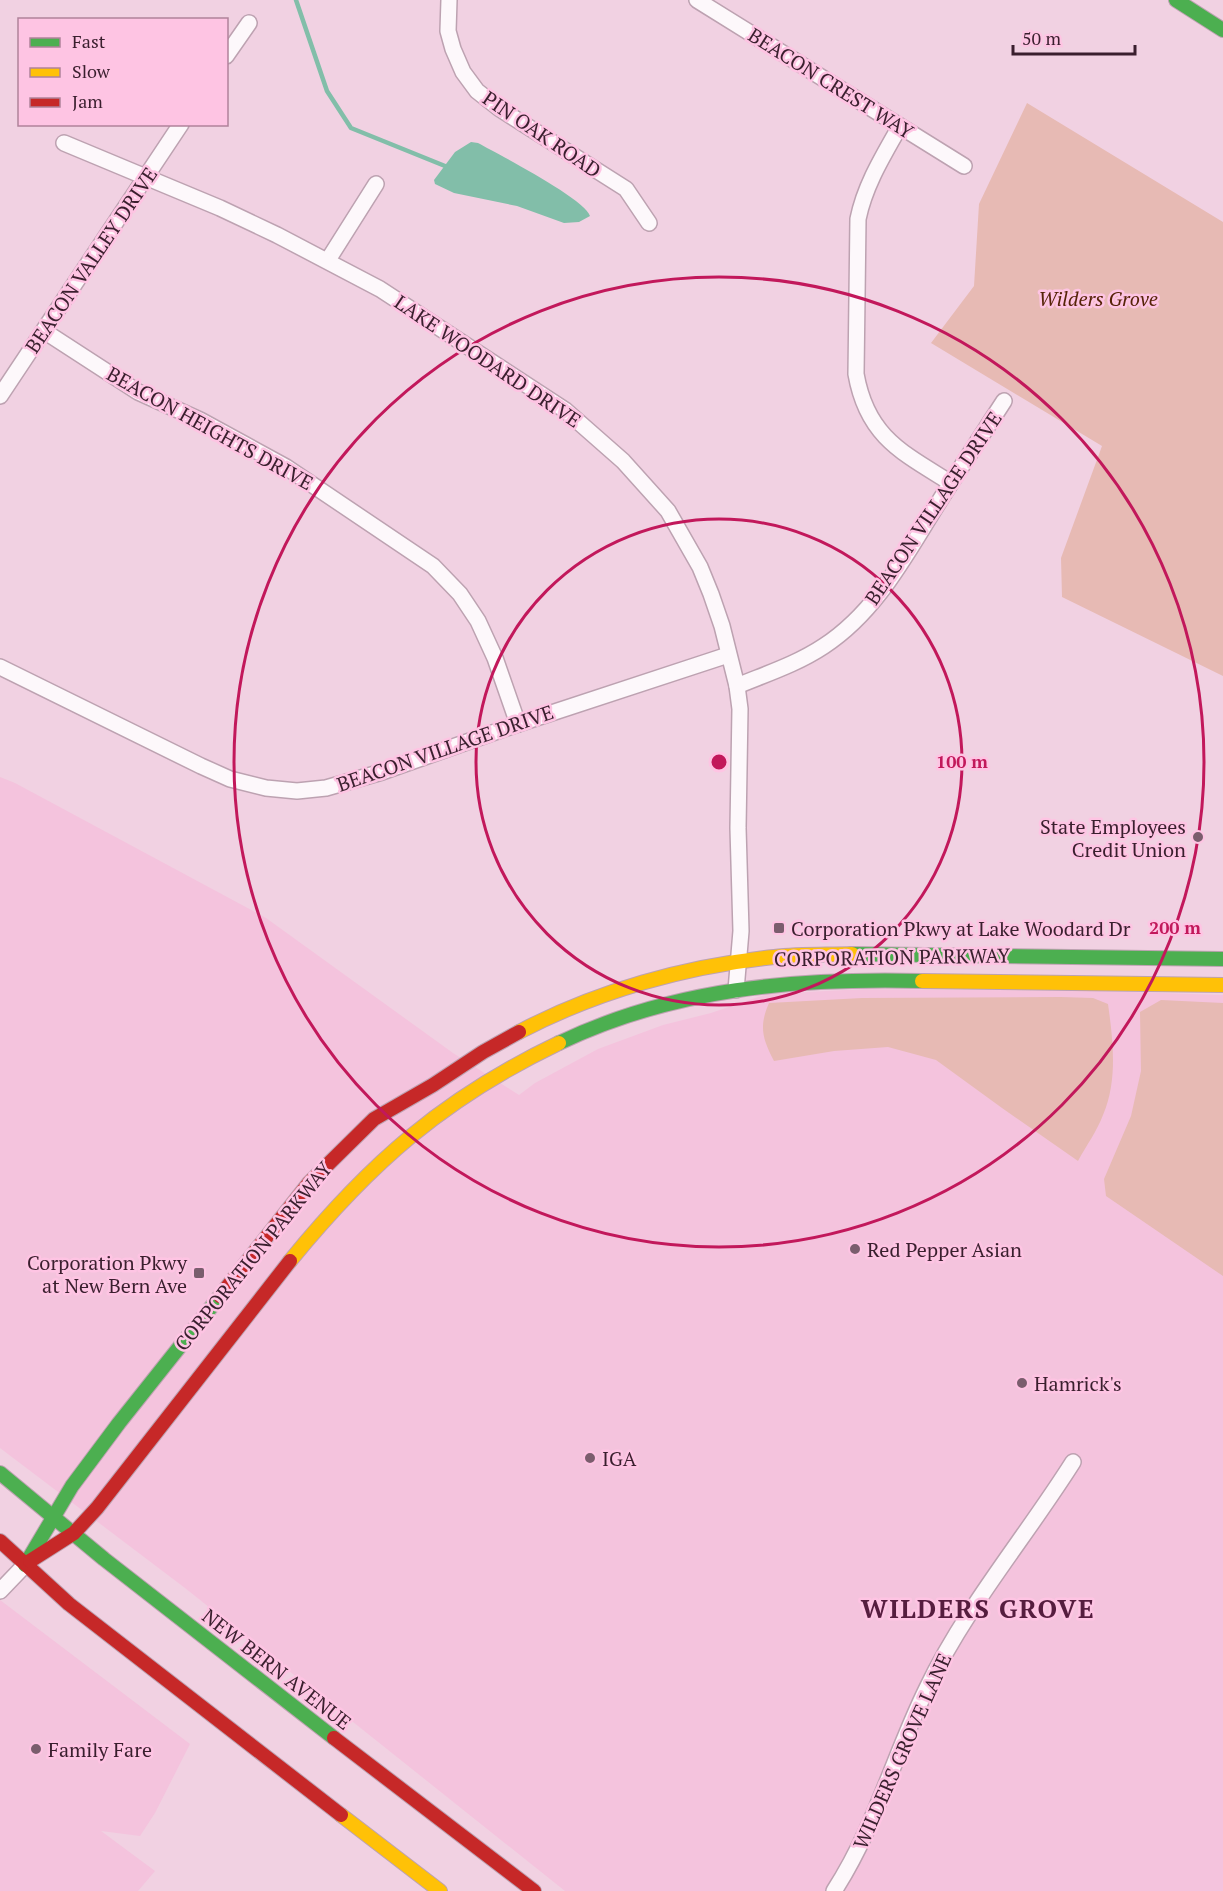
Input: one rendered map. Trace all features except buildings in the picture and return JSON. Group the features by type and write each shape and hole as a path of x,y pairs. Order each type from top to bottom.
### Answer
{"main road":[{"path":"1176,0 1223,30"},
{"name":"CORPORATION PARKWAY","path":"25,1565 72,1486 125,1415 290,1205 332,1159 374,1119 433,1085 483,1052 537,1023 565,1010 652,980 775,957 836,954 1223,959"},
{"name":"CORPORATION PARKWAY","path":"25,1565 74,1533 97,1508 332,1210 396,1147 467,1094 518,1063 600,1026 657,1006 784,983 824,981 1223,985"},
{"name":"NEW BERN AVENUE","path":"0,1473 265,1685 534,1891"},
{"path":"0,1541 69,1604 440,1891"}],"street":[{"name":"PIN OAK ROAD","path":"449,0 448,31 453,49 463,72 477,91 500,109 626,189 649,223"},
{"name":"BEACON CREST WAY","path":"697,0 964,166"},
{"path":"228,53 249,23"},
{"name":"BEACON VALLEY DRIVE","path":"0,396 180,126"},
{"path":"900,126 869,183 861,203 858,219 856,374 859,395 868,416 883,436 907,456 951,483"},
{"name":"LAKE WOODARD DRIVE","path":"64,143 220,208 328,260 410,308 565,410 623,461 668,511 711,594 722,626 737,686 740,709 738,828 741,931 736,990"},
{"path":"328,260 376,184"},
{"name":"BEACON HEIGHTS DRIVE","path":"44,331 138,392 209,425 286,467 433,566 460,594 478,621 495,658 518,724"},
{"name":"BEACON VILLAGE DRIVE","path":"737,686 805,658 825,646 852,624 884,588 1004,401"},
{"name":"BEACON VILLAGE DRIVE","path":"0,667 230,779 266,788 297,791 326,788 382,772 518,724 728,655"},
{"name":"WILDERS GROVE LANE","path":"834,1891 848,1869 880,1803 927,1688 947,1650 1073,1462"},
{"name":"CORPORATION PARKWAY","path":"0,1591 25,1565"}],"shaded area":[{"path":"471,142 478,143 558,188 585,208 590,216 579,222 564,223 517,206 454,193 435,184 434,180 455,152"},
{"name":"Wilders Grove","path":"0,777 266,918 453,1053 519,1095 535,1083 598,1049 663,1025 711,1013 767,994 865,989 1102,991 1223,995 1223,1891 565,1891 185,1588 0,1448"},
{"path":"0,1600 190,1744 155,1813 140,1836 101,1831 155,1871 138,1891 0,1891"}],"green space":[{"name":"Wilders Grove","path":"1027,103 1223,222 1223,676 1062,597 1061,558 1102,446 931,343 974,286 979,204"},
{"path":"862,998 1093,998 1108,1004 1111,1032 1113,1060 1108,1102 1098,1127 1078,1161 936,1060 888,1047 834,1051 774,1061 763,1032 769,1003"},
{"path":"1161,1000 1223,1003 1223,1276 1106,1196 1104,1179 1131,1116 1141,1071 1140,1012"}],"waterway":[{"path":"296,0 327,91 351,128 445,166"}],"traffic: fast":[{"path":"1176,0 1223,30"},
{"path":"852,954 1223,959"},
{"path":"559,1043 602,1024 647,1010 691,998 736,990 828,982 922,981"},
{"path":"25,1565 72,1486 220,1296"},
{"path":"0,1473 104,1559 334,1738"}],"traffic: slow":[{"path":"519,1032 579,1004 643,982 675,974 774,957 852,954"},
{"path":"922,981 1223,985"},
{"path":"290,1261 350,1193 411,1136 480,1086 559,1043"},
{"path":"341,1815 440,1891"}],"traffic: jam":[{"path":"220,1296 309,1183 374,1119 519,1032"},
{"path":"30,1561 74,1533 97,1508 290,1261"},
{"path":"0,1541 69,1604 341,1815"},
{"path":"334,1738 534,1891"}],"place":[{"name":"State Employees Credit Union","path":"1198,837"},
{"name":"Corporation Pkwy at Lake Woodard Dr","path":"779,928"},
{"name":"Red Pepper Asian","path":"855,1249"},
{"name":"Corporation Pkwy at New Bern Ave","path":"199,1273"},
{"name":"Hamrick's","path":"1022,1383"},
{"name":"IGA","path":"590,1458"},
{"name":"Family Fare","path":"36,1749"}],"district":[{"name":"WILDERS GROVE","path":"978,1608"}]}
